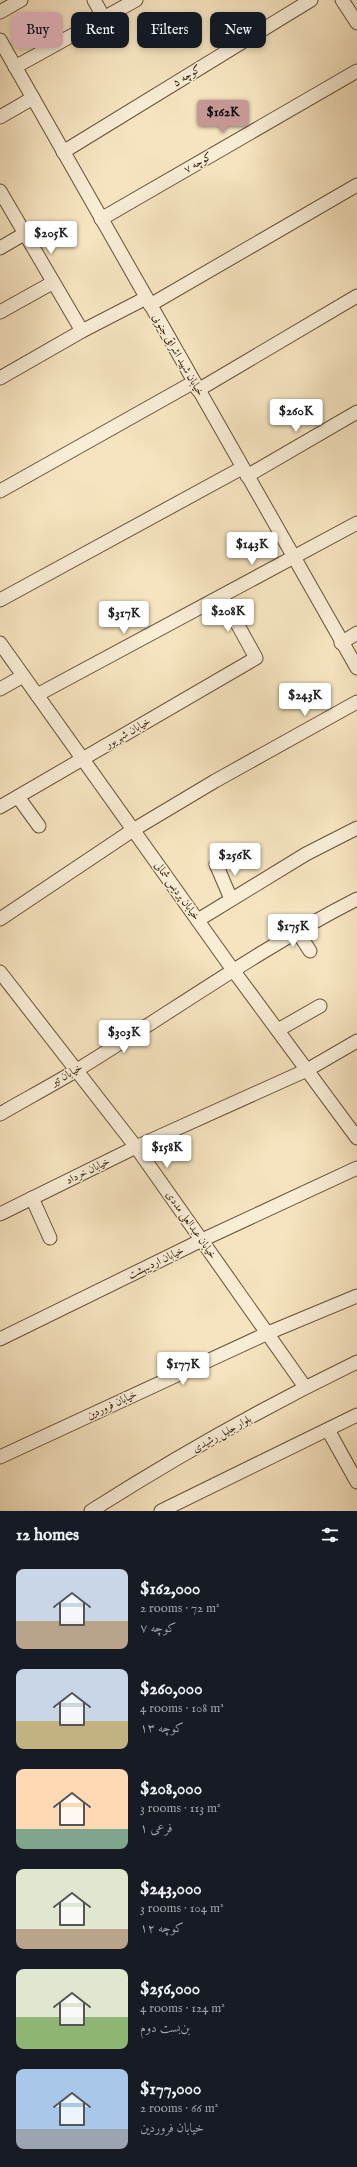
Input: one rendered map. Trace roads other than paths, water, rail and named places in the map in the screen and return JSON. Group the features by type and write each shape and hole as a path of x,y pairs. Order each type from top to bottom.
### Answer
{"street":[{"path":"0,12 21,0"},
{"path":"94,0 101,12"},
{"path":"115,12 136,0"},
{"name":"کوچه ۵","path":"63,152 311,0"},
{"path":"342,0 357,23"},
{"path":"15,67 71,36"},
{"name":"خیابان شهید اشراقی جنوبی","path":"0,40 244,472 357,668"},
{"name":"کوچه ۷","path":"102,219 357,71"},
{"path":"0,117 33,98"},
{"path":"0,378 82,331 148,302 357,185"},
{"path":"0,191 52,283 82,331"},
{"path":"0,248 24,234"},
{"path":"0,312 52,283"},
{"path":"0,491 76,448 196,386 357,296"},
{"path":"0,600 120,534 244,472 357,412"},
{"path":"38,695 357,523"},
{"name":"خیابان شهریور","path":"0,807 256,658 222,596"},
{"path":"341,642 357,633"},
{"name":"خیابان پردیس شمالی","path":"0,642 233,970 357,1138"},
{"path":"0,689 23,676"},
{"path":"0,920 133,830 357,702"},
{"path":"18,797 39,826"},
{"path":"198,920 306,854 357,828"},
{"path":"216,864 231,899"},
{"name":"خیابان تیر","path":"0,1114 76,1070 297,931 357,899"},
{"path":"297,931 310,951"},
{"name":"خیابان عبدالعلی مددی","path":"0,972 136,1147 305,1387"},
{"path":"278,1030 320,1006"},
{"name":"خیابان خرداد","path":"0,1214 136,1147 307,1070 357,1042"},
{"name":"خیابان اردیبهشت","path":"0,1339 202,1240 357,1168"},
{"path":"32,1198 50,1238"},
{"name":"خیابان فروردین","path":"0,1457 268,1333 357,1296"},
{"name":"بلوار جلیل رشیدی","path":"91,1511 139,1480 305,1387 357,1362"},
{"path":"161,1511 357,1415"},
{"path":"328,1430 357,1482"}]}
